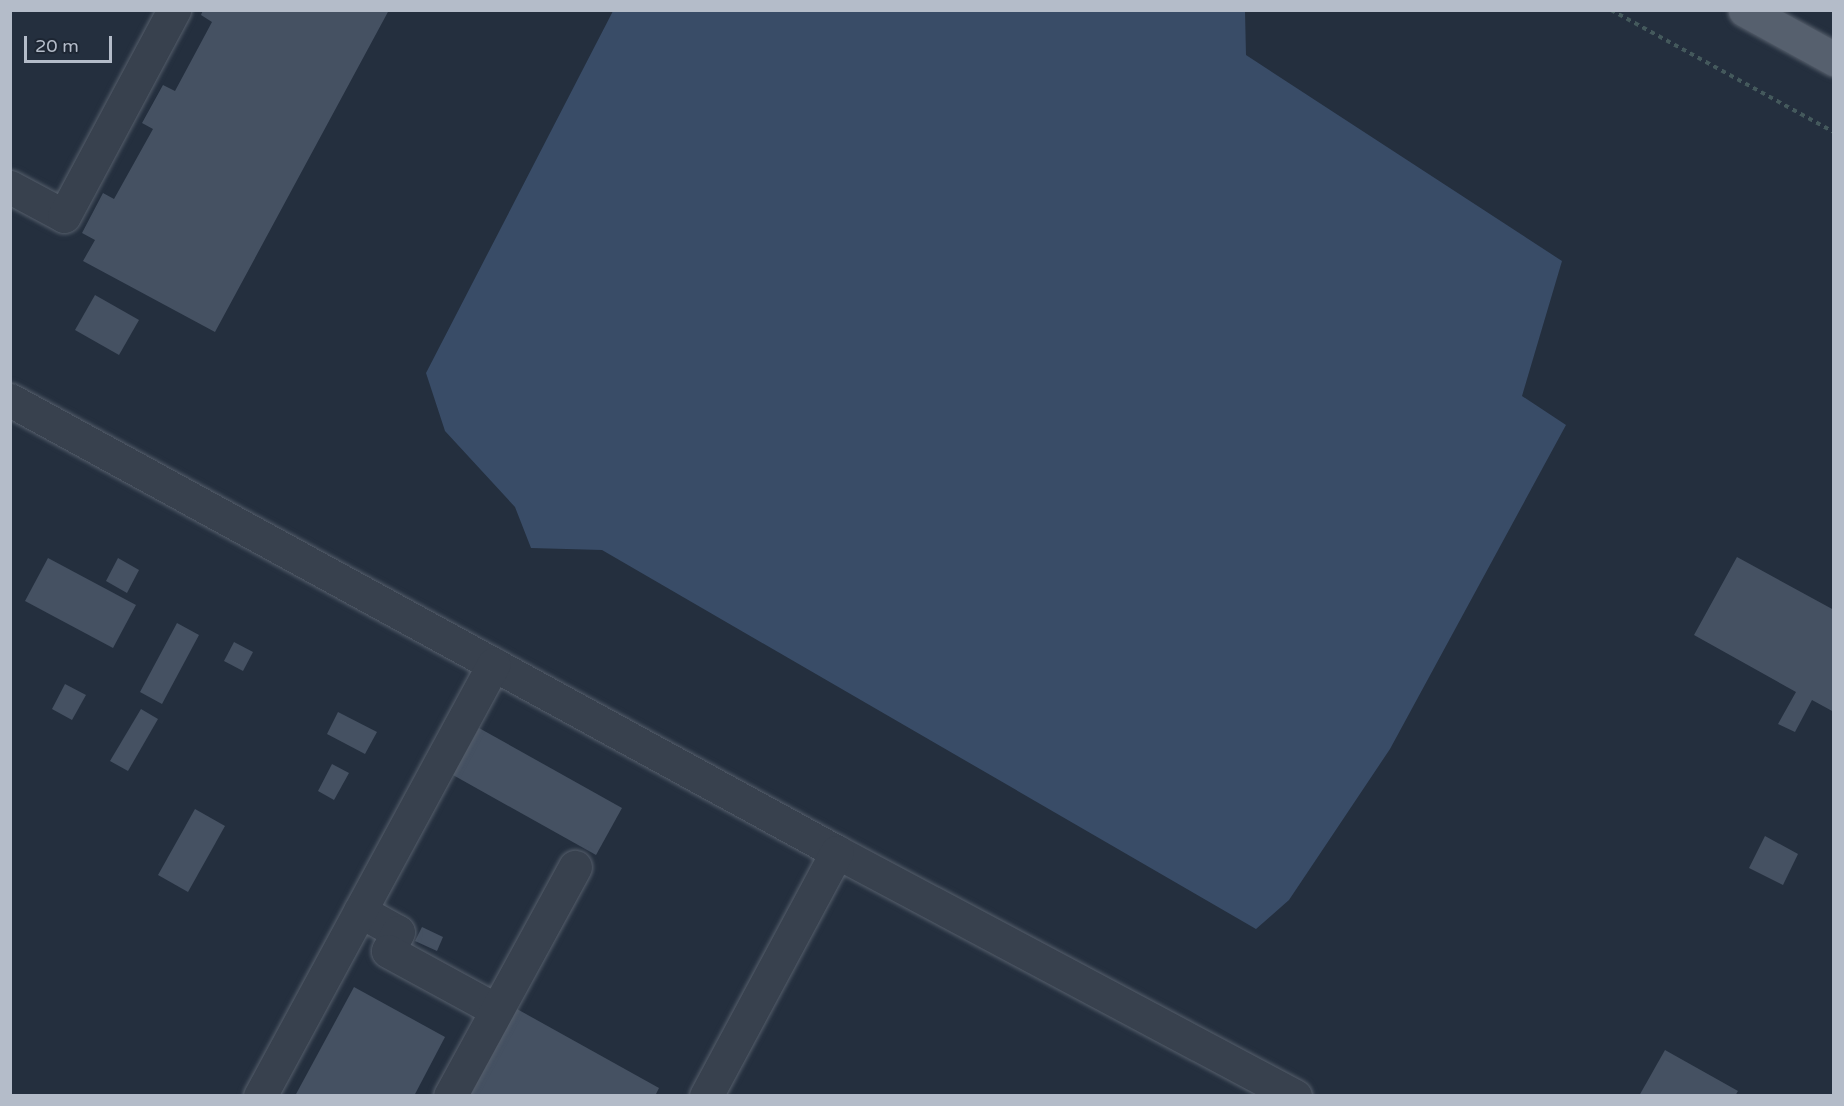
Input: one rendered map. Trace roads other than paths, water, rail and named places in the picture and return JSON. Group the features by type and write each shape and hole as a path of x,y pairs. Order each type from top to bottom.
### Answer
{"main road":[{"path":"1745,10 1833,59"}],"street":[{"path":"10,188 64,216 174,10"},
{"path":"10,400 837,852 1294,1095"},
{"path":"260,1095 494,664"},
{"path":"706,1095 837,852"},
{"path":"450,1095 575,867"},
{"path":"360,911 398,932 388,951 496,1010"}],"water":[{"path":"613,11 1245,11 1246,55 1562,261 1522,396 1566,425 1390,749 1289,900 1256,929 602,550 531,548 515,507 445,431 426,373"}]}
